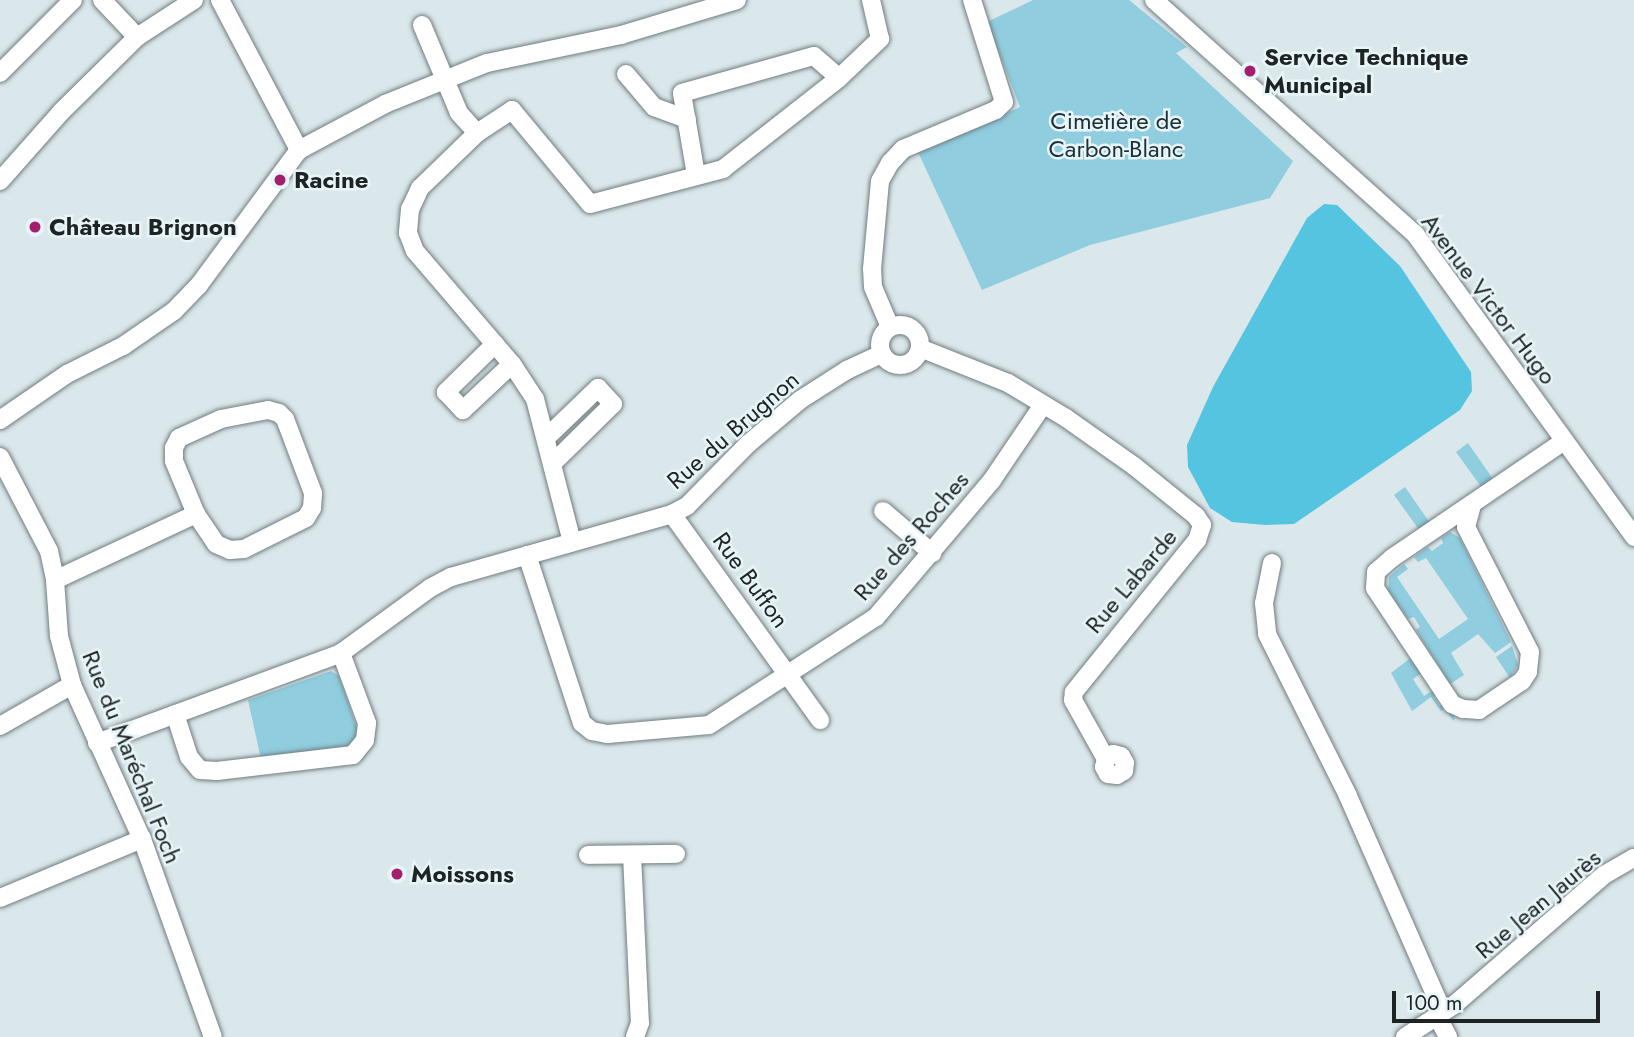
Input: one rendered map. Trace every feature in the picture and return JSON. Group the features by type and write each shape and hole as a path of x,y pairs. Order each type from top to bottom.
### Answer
{"street":[{"path":"0,73 73,0"},
{"path":"102,0 137,37"},
{"path":"0,181 61,112 137,37 194,0"},
{"path":"220,0 299,150"},
{"path":"0,420 67,374 123,346 174,311 199,285 299,150 385,104 443,78 487,63 621,35 737,0"},
{"path":"572,542 535,398 512,364 415,251 408,233 410,209 420,188 477,133 512,110 590,204 723,169 839,78 880,39 871,0"},
{"path":"890,327 873,287 872,270 880,181 903,149 996,110 1004,102 972,0"},
{"name":"Avenue Victor Hugo","path":"1154,0 1415,234 1634,537"},
{"path":"422,25 459,113 477,133"},
{"path":"696,175 682,93 814,56 839,78"},
{"path":"625,74 654,107 687,119"},
{"path":"909,326 918,335 920,348 914,359 903,365 891,363 882,354 880,342 890,327 909,326"},
{"path":"495,344 446,392 463,410 512,364"},
{"path":"920,348 999,378 1043,405"},
{"name":"Rue du Brugnon","path":"97,743 341,653 430,588 452,577 673,514 687,506 748,444 800,400 847,370 882,354"},
{"path":"547,437 598,388 613,404 553,463"},
{"name":"Rue des Roches","path":"527,555 582,723 592,731 608,734 709,725 876,617 992,480 1043,405"},
{"name":"Rue Labarde","path":"1043,405 1134,466 1196,516 1202,525 1197,540 1074,692 1109,756"},
{"path":"268,410 279,413 285,419 313,493 312,508 306,517 244,549 230,550 216,544 196,514 174,461 174,448 179,438 221,419 268,410"},
{"path":"1472,505 1466,527 1530,652 1528,672 1522,681 1479,710 1464,709 1452,704 1375,588 1376,572 1384,565 1564,441"},
{"name":"Rue du Maréchal Foch","path":"0,457 49,551 55,580 59,636 72,685 142,839 214,1037"},
{"path":"883,511 932,553"},
{"path":"55,580 196,514"},
{"name":"Rue Buffon","path":"673,514 790,675"},
{"path":"1449,521 1466,527"},
{"path":"1272,563 1264,603 1267,634 1348,796 1448,1037"},
{"path":"175,714 189,757 201,770 217,771 353,755 365,740 367,723 341,653"},
{"path":"790,675 820,720"},
{"path":"0,725 72,685"},
{"path":"0,898 142,839"},
{"path":"588,856 676,854"},
{"path":"632,855 640,1023 635,1037"},
{"name":"Rue Jean Jaurès","path":"1405,1037 1495,972 1604,875 1634,858"}],"green space":[{"name":"Cimetière de Carbon-Blanc","path":"1033,0 1129,0 1187,47 1176,53 1293,161 1270,198 1090,245 982,290 918,152 1020,107 987,22"},
{"path":"1468,443 1493,479 1482,488 1456,452"},
{"path":"1405,487 1430,523 1420,531 1394,495"},
{"path":"1450,532 1460,538 1511,642 1495,653 1478,634 1451,653 1464,675 1450,684 1416,630 1420,627 1414,617 1408,619 1388,590 1389,577 1404,564 1408,569 1397,577 1439,639 1468,619 1426,558 1418,562 1414,557 1428,547 1432,551 1443,543 1441,538"},
{"path":"1512,646 1518,665 1510,678 1496,657"},
{"path":"1412,657 1423,672 1413,679 1424,696 1435,689 1437,693 1434,697 1440,706 1444,703 1455,715 1454,721 1444,709 1441,711 1431,697 1412,711 1391,673"},
{"path":"331,671 339,676 357,728 355,740 346,747 261,759 248,700"}],"shaded area":[{"path":"1324,204 1337,205 1400,266 1471,372 1472,391 1460,410 1294,524 1232,522 1210,508 1188,467 1187,445 1213,387 1307,218"}],"place":[{"name":"Service Technique Municipal","path":"1250,71"},
{"name":"Racine","path":"280,180"},
{"name":"Château Brignon","path":"35,227"},
{"name":"Moissons","path":"397,874"}]}
